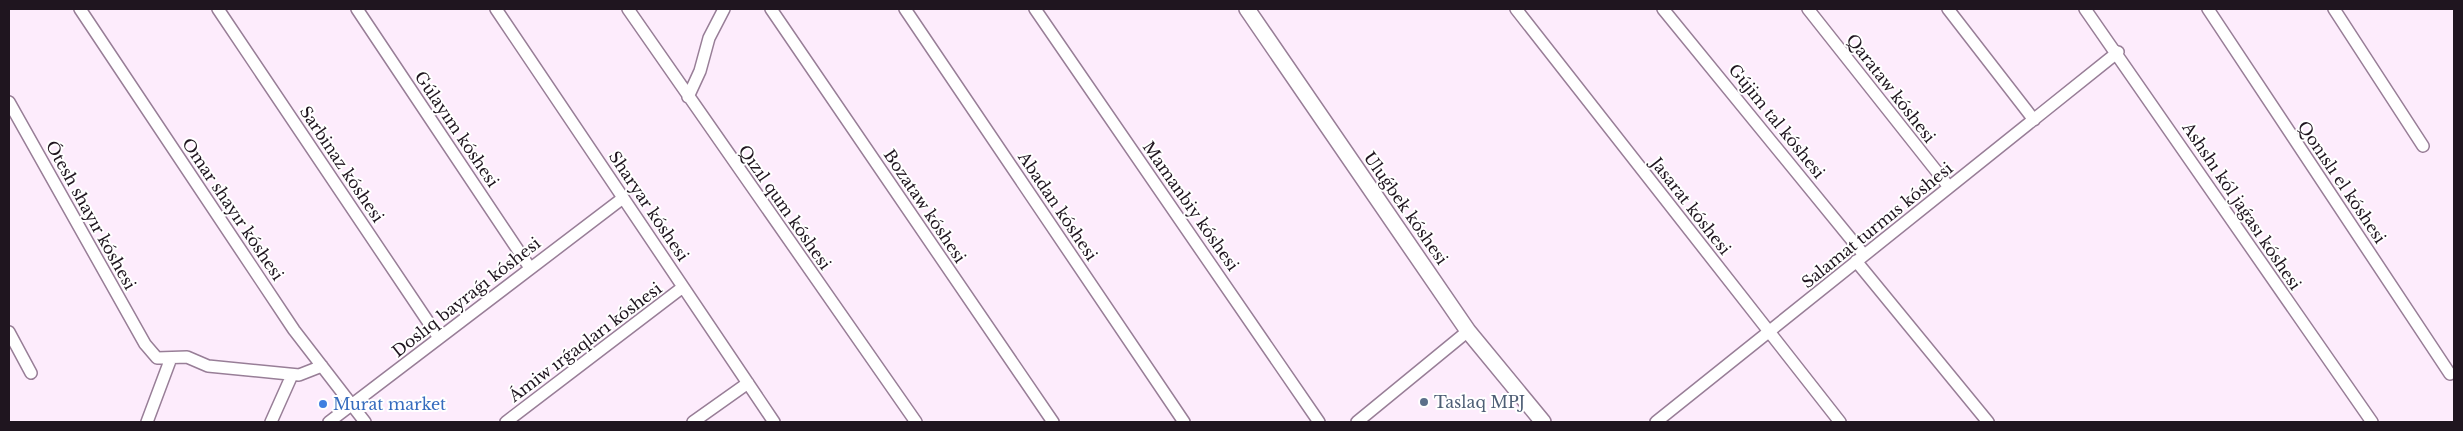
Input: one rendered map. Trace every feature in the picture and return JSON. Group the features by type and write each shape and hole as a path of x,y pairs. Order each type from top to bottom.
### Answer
{"street":[{"name":"Omar shayır kóshesi","path":"80,9 288,321 365,422"},
{"name":"Sarbinaz kóshesi","path":"218,9 439,338"},
{"name":"Gúlayım kóshesi","path":"357,9 530,268"},
{"name":"Sharyar kóshesi","path":"496,9 774,422"},
{"name":"Qızıl qum kóshesi","path":"628,9 916,422"},
{"path":"688,97 700,71 709,38 724,9"},
{"name":"Bozataw kóshesi","path":"771,9 1053,422"},
{"name":"Abadan kóshesi","path":"905,9 1184,422"},
{"name":"Mamanbiy kóshesi","path":"1035,9 1319,422"},
{"name":"Uluǵbek kóshesi","path":"1247,9 1468,330 1543,422"},
{"name":"Jasarat kóshesi","path":"1516,9 1840,422"},
{"name":"Gújim tal kóshesi","path":"1663,9 1988,422"},
{"name":"Qarataw kóshesi","path":"1808,9 1949,187"},
{"path":"1948,9 2034,120"},
{"name":"Ashshı kól jaǵası kóshesi","path":"2086,9 2118,52 2372,422"},
{"name":"Qonıslı el kóshesi","path":"2208,9 2450,374"},
{"path":"2334,9 2423,146"},
{"name":"Salamat turmıs kóshesi","path":"1656,422 2118,52"},
{"name":"Ótesh shayır kóshesi","path":"9,102 145,344 157,358 171,358"},
{"name":"Doslıq bayraǵı kóshesi","path":"329,422 623,198"},
{"name":"Ámiw ırǵaqları kóshesi","path":"506,422 683,286"},
{"path":"1358,422 1468,330"},
{"path":"9,332 31,373"},
{"path":"147,422 171,358 187,357 208,366 243,371 298,375 322,366"},
{"path":"271,422 292,374"},
{"path":"693,422 748,383"}],"place":[{"name":"Taslaq MPJ","path":"1424,402"},
{"name":"Murat market","path":"323,404"}]}
